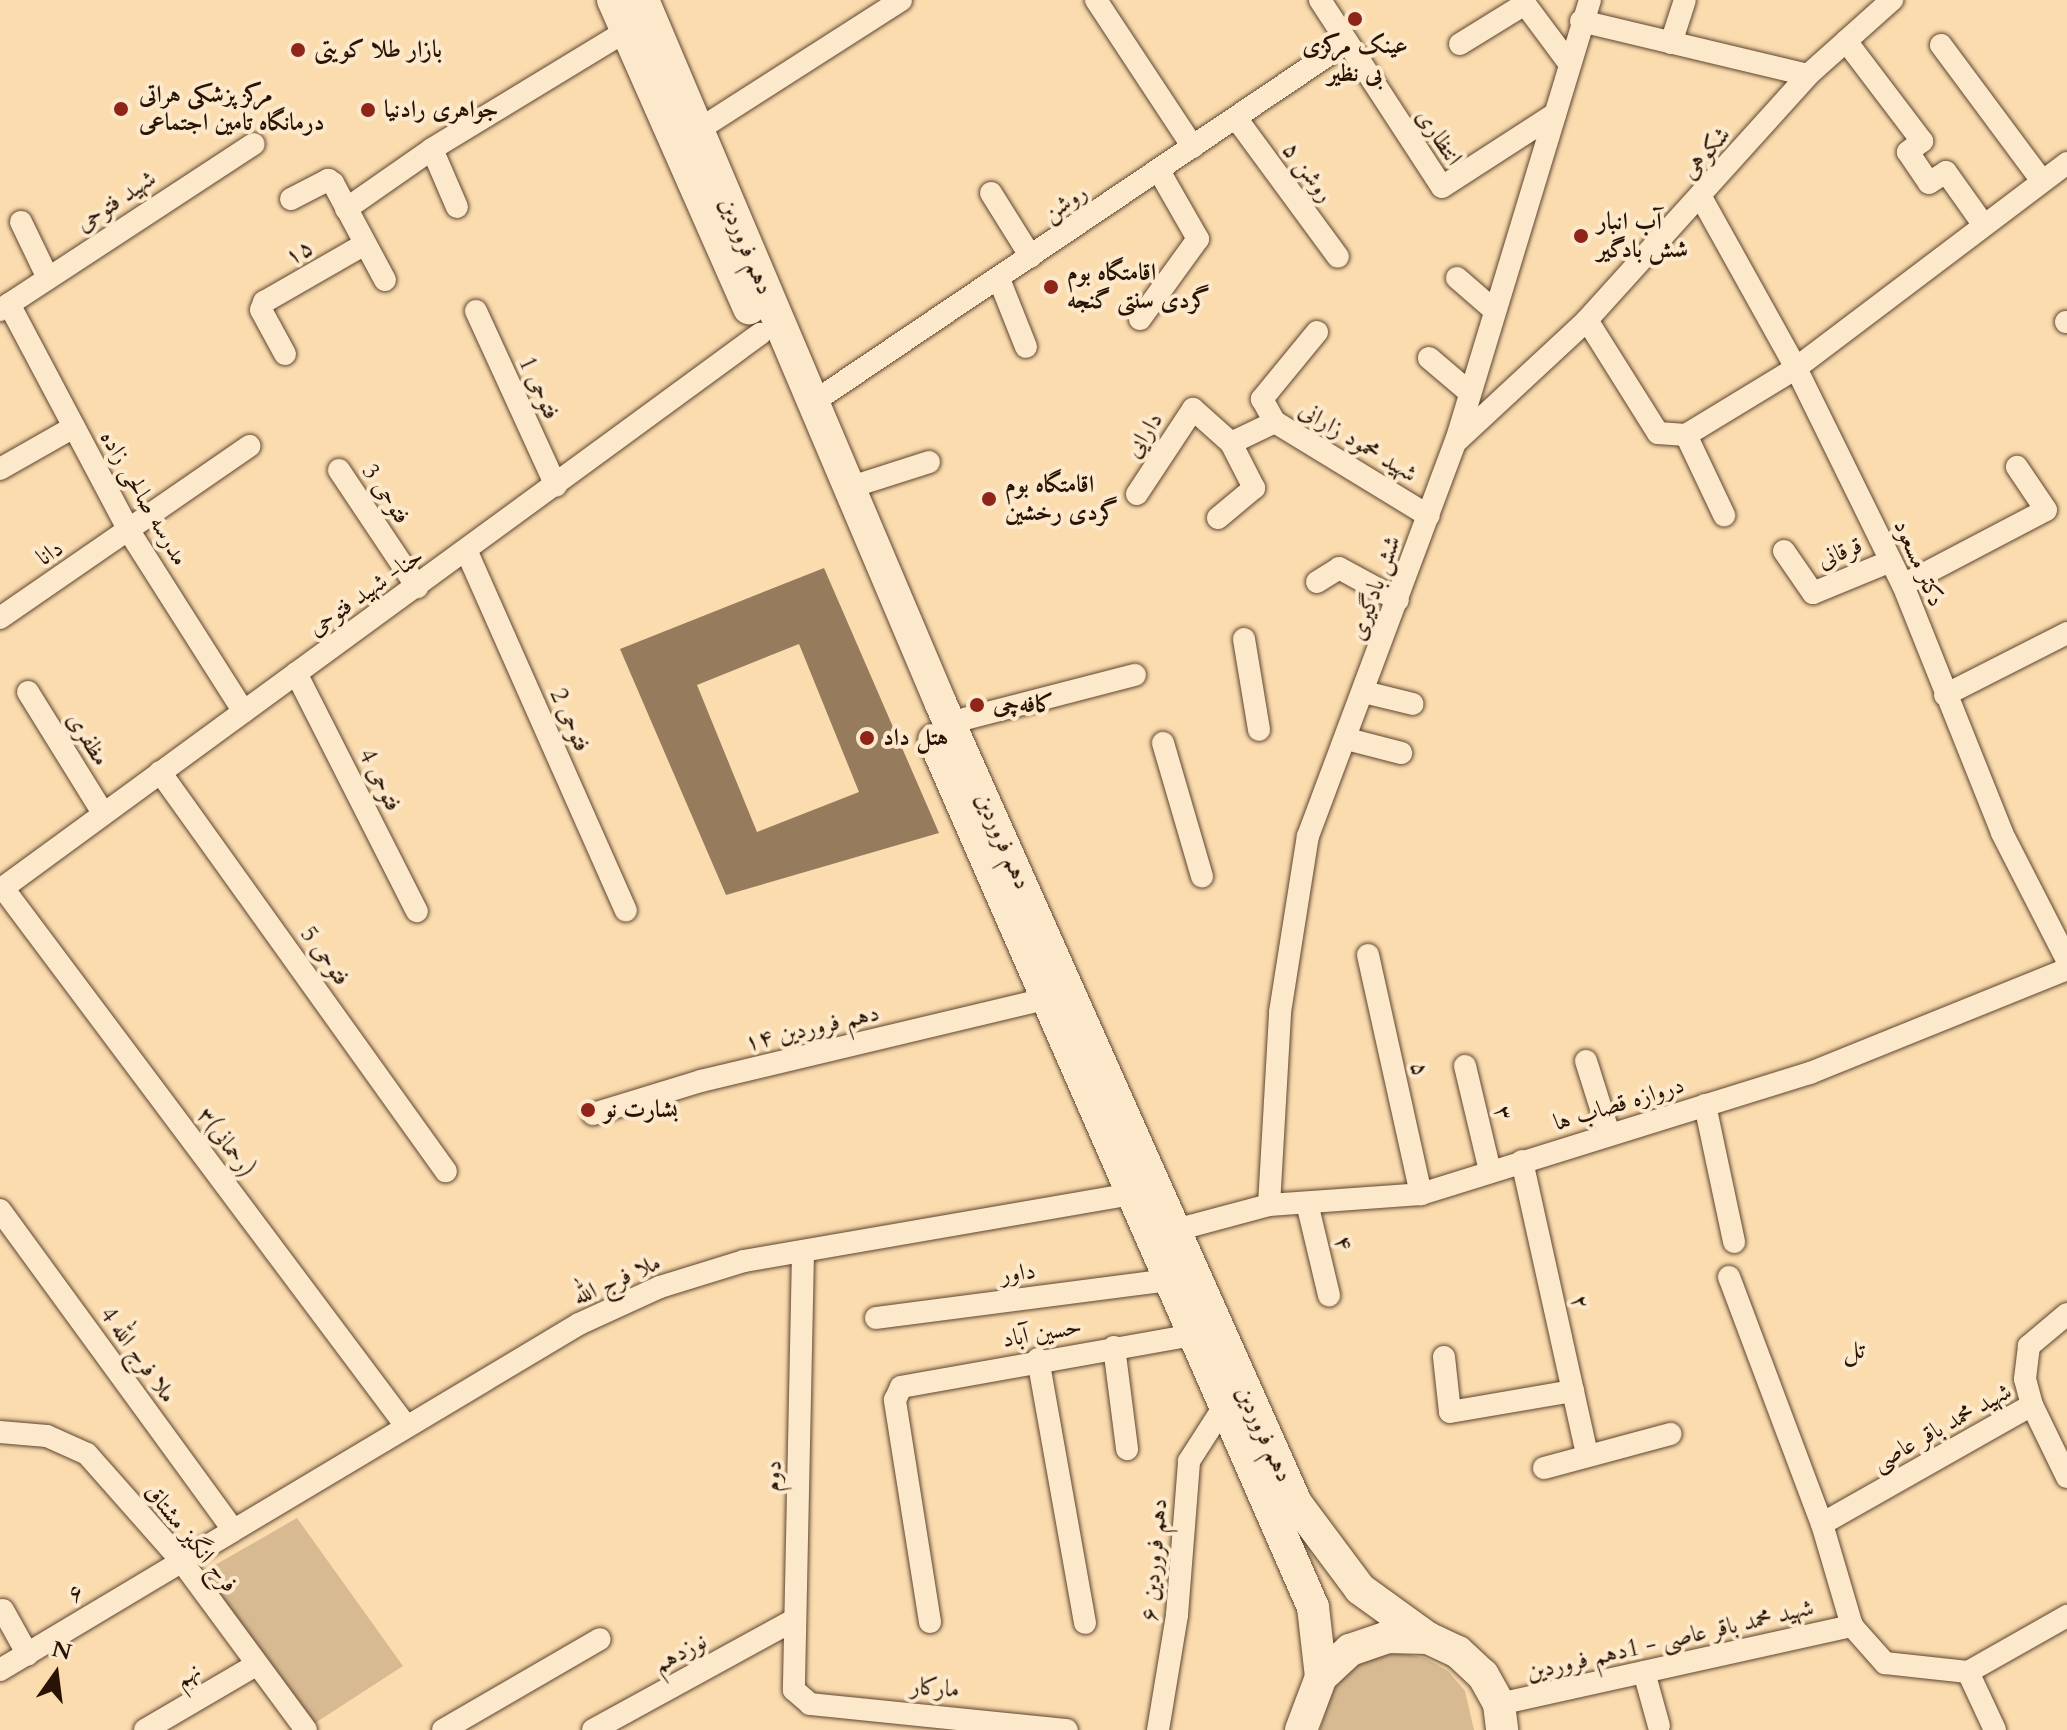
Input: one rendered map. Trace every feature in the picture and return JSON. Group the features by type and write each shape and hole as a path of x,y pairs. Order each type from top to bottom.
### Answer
{"main road":[{"name":"دهم فروردین","path":"613,0 1045,999 1313,1607 1321,1677"},
{"name":"دهم فروردین","path":"643,0 949,723 1172,1231 1296,1503 1360,1589 1428,1638 1467,1659 1483,1675 1500,1717"},
{"path":"1301,1730 1321,1677 1350,1650 1387,1637 1428,1638"}],"street":[{"path":"698,130 901,0"},
{"path":"1096,0 1193,147"},
{"path":"1320,0 1346,43"},
{"name":"شش بادگیری","path":"1269,1205 1280,1012 1308,836 1347,739 1456,441 1581,21 1590,0"},
{"path":"1671,43 1685,0"},
{"name":"شکوهی","path":"1456,441 1587,320 1702,199 1808,75 1892,0"},
{"path":"1460,44 1525,4 1569,63"},
{"path":"1581,21 1808,75"},
{"path":"346,209 432,149 626,31"},
{"path":"1846,41 1922,141 1908,152 1929,183 1946,172 1983,224"},
{"name":"روشن","path":"812,403 1346,43"},
{"name":"انتظاری","path":"1346,43 1442,187 1555,114"},
{"path":"1941,45 2042,181"},
{"name":"روشن ۵","path":"1236,118 1338,257"},
{"name":"شهید فتوحی","path":"4,307 254,144"},
{"path":"432,149 457,207"},
{"path":"1587,320 1658,433 1686,435 1796,368 2067,163"},
{"path":"1140,319 1198,239 1159,171"},
{"path":"291,199 328,180 385,280"},
{"path":"991,193 1031,257"},
{"name":"دکتر مسعود","path":"1702,199 1796,368 1903,585 2002,833 2067,960"},
{"path":"21,222 48,278"},
{"name":"۱۵","path":"285,354 261,306 363,245"},
{"path":"1457,278 1494,310"},
{"path":"999,279 1026,347"},
{"name":"مدرسه صالحی زاده","path":"4,307 74,427 129,531 244,712"},
{"name":"فتوحی 1","path":"476,311 556,486"},
{"name":"شهید محمود زارانی","path":"1317,332 1262,399 1275,422 1429,516"},
{"name":"حنا- شهید فتوحی","path":"2,889 467,552 760,334"},
{"path":"1429,358 1469,392"},
{"name":"دارایی","path":"1137,494 1193,409 1231,443"},
{"path":"1218,518 1254,488 1231,443 1275,422"},
{"path":"0,469 74,427"},
{"path":"1686,435 1724,515"},
{"name":"دانا","path":"0,618 249,446"},
{"path":"848,488 929,462"},
{"path":"1903,585 2046,510 2017,467"},
{"name":"فتوحی 3","path":"339,470 417,587"},
{"name":"قرقانی","path":"1784,551 1813,593 1891,561"},
{"name":"فتوحی 2","path":"467,552 626,910"},
{"path":"1317,582 1339,568 1398,600"},
{"path":"1945,695 2067,633"},
{"path":"1244,639 1259,730"},
{"name":"فتوحی 4","path":"296,673 417,911"},
{"path":"949,723 1135,675"},
{"name":"مظفری","path":"28,692 103,813"},
{"path":"1364,692 1413,704"},
{"path":"1347,739 1401,753"},
{"path":"1163,743 1202,876"},
{"name":"فتوحی 5","path":"160,772 446,1171"},
{"name":"۳(رحمانی)","path":"2,889 406,1426"},
{"name":"۵","path":"1368,955 1421,1194"},
{"name":"دروازه قصاب ها","path":"1172,1231 1269,1205 1421,1194 1810,1073 2067,969"},
{"name":"دهم فروردین ۱۴","path":"593,1114 701,1081 1045,999"},
{"path":"1586,1061 1609,1134"},
{"name":"۳","path":"1465,1066 1490,1171"},
{"path":"1705,1105 1734,1242"},
{"name":"۲","path":"1522,1161 1587,1455"},
{"name":"ملا فرج الله","path":"180,1559 579,1324 660,1287 744,1261 1130,1194"},
{"name":"۴","path":"1307,1203 1329,1295"},
{"name":"4 ملا فرج الله","path":"0,1210 233,1530"},
{"name":"دوم","path":"800,1700 794,1690 792,1621 804,1389 803,1253"},
{"path":"1729,1277 1822,1524 1852,1626 1885,1663 1968,1672 2067,1616"},
{"name":"داور","path":"876,1318 1168,1280"},
{"name":"شهید محمد باقر عاصی","path":"1822,1524 2032,1405 2025,1379 2029,1346 2067,1314"},
{"name":"حسین آباد","path":"930,1622 895,1400 901,1387 1038,1359 1193,1335"},
{"path":"1114,1347 1127,1449"},
{"path":"1444,1357 1450,1412 1573,1391"},
{"path":"1038,1359 1085,1623"},
{"name":"دهم فروردین ۶","path":"1158,1730 1177,1615 1189,1461 1225,1405"},
{"path":"2032,1405 2067,1477"},
{"name":"فرح انگیز مشتاق","path":"0,1432 47,1436 87,1454 180,1559 306,1730"},
{"path":"1544,1468 1670,1434"},
{"name":"۶","path":"0,1670 180,1559"},
{"path":"3,1610 28,1655"},
{"name":"نوزدهم","path":"593,1730 792,1621"},
{"name":"شهید محمد باقر عاصی - 1دهم فروردین","path":"1500,1717 1644,1672 1852,1626"},
{"path":"443,1730 600,1639"},
{"name":"نهم","path":"145,1730 256,1665"},
{"path":"1644,1672 1659,1726"},
{"path":"1968,1672 1995,1730"},
{"name":"مارکار","path":"800,1700 1067,1730"},
{"path":"939,1730 963,1716"}],"shaded area":[{"path":"297,1518 403,1666 312,1725 201,1573"},
{"path":"1399,1653 1425,1658 1448,1671 1465,1691 1474,1730 1320,1730 1334,1686 1351,1668 1373,1656"}],"building":[{"name":"هتل داد","path":"824,568 939,833 726,895 620,649","holes":["799,644 859,792 757,832 697,685"]}],"place":[{"name":"عینک مرکزی بی نظیر","path":"1355,19"},
{"name":"بازار طلا کویتی","path":"298,50"},
{"name":"مرکز پزشکی هراتی درمانگاه تامین اجتماعی","path":"121,109"},
{"name":"جواهری رادنیا","path":"368,110"},
{"name":"آب انبار شش بادگیر","path":"1581,236"},
{"name":"اقامتگاه بوم گردی سنتی گنجه","path":"1051,287"},
{"name":"اقامتگاه بوم گردی رخشین","path":"989,499"},
{"name":"کافه‌چی","path":"977,705"},
{"name":"هتل داد","path":"867,738"},
{"name":"بشارت نو","path":"588,1110"}],"district":[{"name":"تل","path":"1854,1350"}]}
